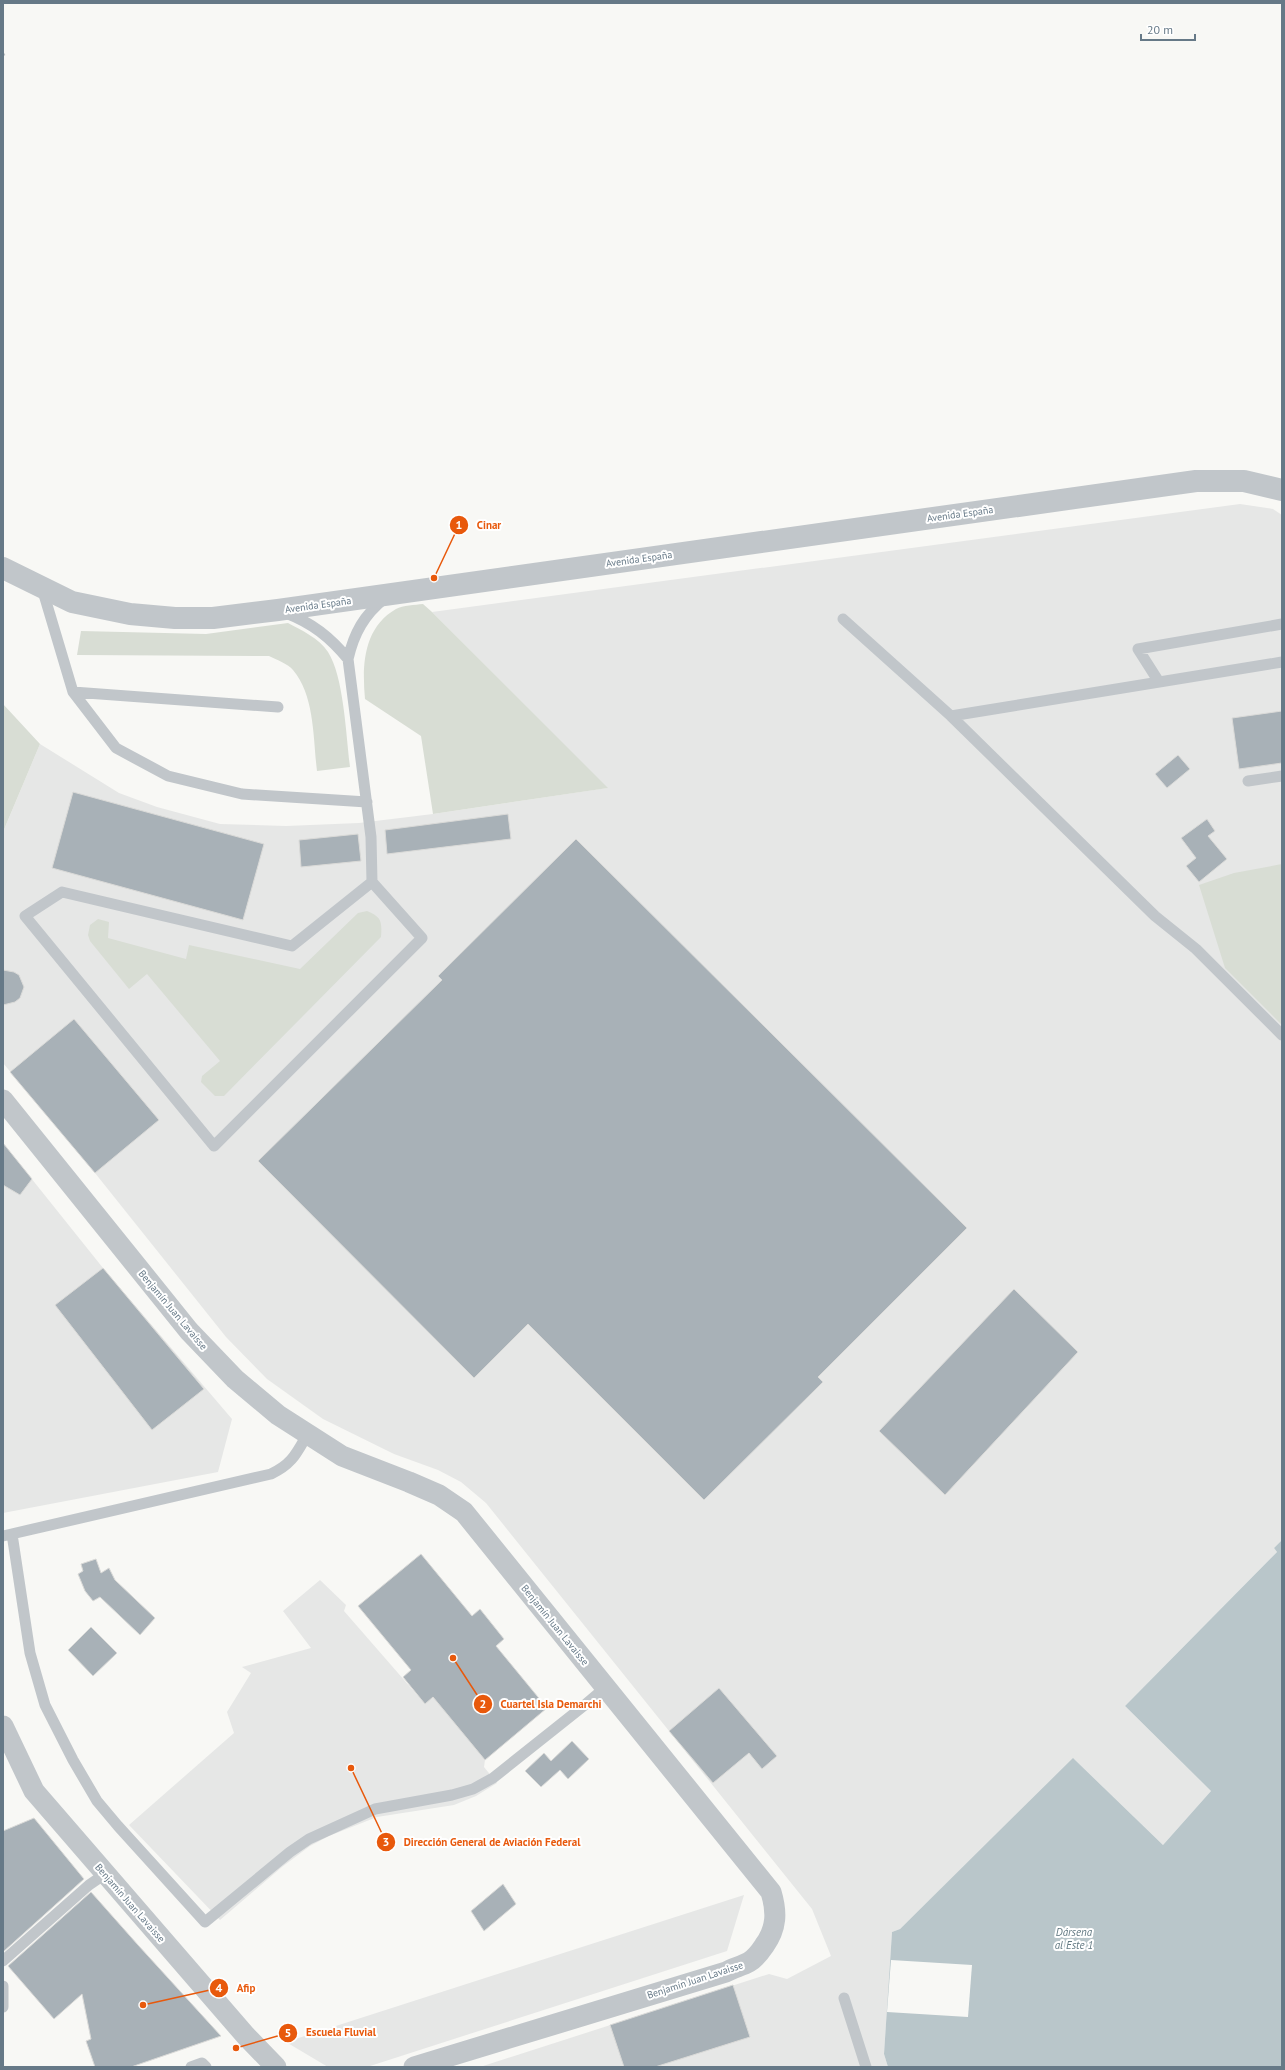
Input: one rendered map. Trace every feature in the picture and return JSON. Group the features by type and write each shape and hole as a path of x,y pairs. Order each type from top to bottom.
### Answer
{"street":[{"name":"Avenida España","path":"3,568 72,602 130,614 175,618 213,618 388,595 1196,481 1244,481 1282,490"},
{"name":"Benjamín Juan Lavaisse","path":"3,1100 189,1331 235,1379 278,1415 342,1456 410,1482 439,1495 464,1512 771,1892 776,1914 775,1926 769,1939 758,1955 750,1961 726,1972 414,2067"},
{"name":"Benjamín Juan Lavaisse","path":"3,1726 34,1791 246,2036 276,2067"}],"lane":[{"path":"42,588 73,692 116,748 168,776 242,794 367,802"},
{"path":"372,882 292,946 62,892 25,916 214,1146 422,938 372,882 371,837 348,659 352,644 362,622 388,595"},
{"path":"278,610 297,618 329,637 348,659"},
{"path":"843,619 951,716 1155,916 1196,949 1282,1035"},
{"path":"1159,682 1138,649 1282,624"},
{"path":"951,716 1282,662"},
{"path":"73,692 278,707"},
{"path":"1248,781 1282,776"},
{"path":"307,1435 289,1463 285,1467 271,1474 8,1535 30,1653 45,1705 73,1760 97,1801 205,1922 290,1852 309,1839 375,1809 452,1795 473,1789 493,1778 606,1687"},
{"path":"3,1961 89,1885 105,1874"},
{"path":"3,1986 3,2007"},
{"path":"844,1998 866,2067"},
{"path":"191,2067 202,2063 206,2067"}],"shaded area":[{"path":"1240,504 1273,509 1282,515 1282,1540 1274,1548 1277,1552 1125,1706 1211,1791 1163,1845 1074,1759 900,1929 892,1932 884,2054 888,2067 480,2067 769,1974 787,1979 831,1956 812,1909 486,1503 461,1482 438,1470 394,1454 323,1419 267,1379 226,1337 95,1173 3,1063 3,832 40,744 119,793 157,807 220,824 286,826 359,823 433,814 607,788 432,612"},
{"path":"423,604 608,788 433,814 421,736 365,699 364,686 367,649 377,626 385,617 396,609"},
{"path":"288,623 310,635 320,643 328,652 333,663 338,676 344,707 350,767 317,771 312,718 300,680 291,668 269,656 77,655 81,631 206,634"},
{"path":"3,704 40,744 3,832"},
{"path":"1282,864 1282,1025 1225,968 1199,885 1234,873"},
{"path":"367,911 376,915 380,921 381,937 224,1096 215,1096 201,1082 202,1076 220,1061 147,974 129,989 90,941 88,935 90,925 98,919 109,922 108,938 186,959 189,945 300,969 358,913"},
{"path":"3,1143 103,1268 232,1419 218,1472 3,1513"},
{"path":"320,1580 346,1605 344,1611 425,1704 433,1697 485,1760 484,1767 497,1783 476,1796 454,1805 377,1817 329,1836 310,1846 282,1867 220,1920 129,1825 234,1733 227,1712 251,1673 242,1667 311,1648 283,1611"},
{"path":"744,1895 727,1951 367,2067 328,2067 286,2042"}],"water":[{"name":"Dársena al Este 1","path":"1282,1540 1282,2067 888,2067 884,2054 892,1932 900,1929 1073,1758 1163,1845 1211,1791 1125,1706 1277,1552 1274,1548"}],"pier":[{"path":"891,1960 972,1965 968,2017 887,2012"}],"building":[{"path":"1282,711 1282,763 1239,769 1232,718"},
{"path":"1178,755 1190,769 1167,788 1155,774"},
{"path":"73,792 264,844 243,920 52,868"},
{"path":"508,814 511,839 387,854 385,830"},
{"path":"1207,819 1215,831 1208,836 1227,859 1199,882 1186,866 1196,858 1181,838"},
{"path":"358,834 361,861 301,867 299,840"},
{"path":"576,839 967,1228 818,1377 823,1382 704,1500 528,1324 474,1378 258,1161 442,980 438,976"},
{"path":"3,970 14,972 19,975 24,987 20,998 15,1002 3,1005"},
{"path":"74,1019 159,1120 95,1173 10,1072"},
{"path":"3,1143 32,1179 20,1195 3,1185"},
{"path":"103,1268 204,1389 152,1430 55,1305"},
{"path":"1014,1289 1078,1352 945,1495 879,1431"},
{"path":"421,1554 472,1616 480,1609 504,1639 496,1646 547,1708 485,1760 433,1697 425,1704 403,1677 411,1670 358,1606"},
{"path":"96,1559 101,1573 109,1568 115,1580 155,1618 140,1635 100,1597 93,1601 85,1591 78,1574 83,1571 81,1564"},
{"path":"91,1627 117,1653 93,1676 68,1650"},
{"path":"719,1688 777,1756 762,1769 749,1753 713,1783 669,1731"},
{"path":"572,1741 589,1759 568,1779 560,1770 541,1787 525,1771 544,1753 551,1761"},
{"path":"34,1818 84,1879 3,1952 3,1831"},
{"path":"503,1884 516,1904 484,1931 471,1911"},
{"path":"91,1892 221,2036 131,2067 95,2067 86,2041 91,2039 82,1994 54,2019 8,1966"},
{"path":"733,1985 750,2037 655,2067 624,2067 610,2025"}],"place":[{"name":"Cinar","path":"434,578"},
{"name":"Cuartel Isla Demarchi","path":"453,1658"},
{"name":"Dirección General de Aviación Federal","path":"351,1768"},
{"name":"Afip","path":"143,2005"},
{"name":"Escuela Fluvial","path":"236,2048"}]}
